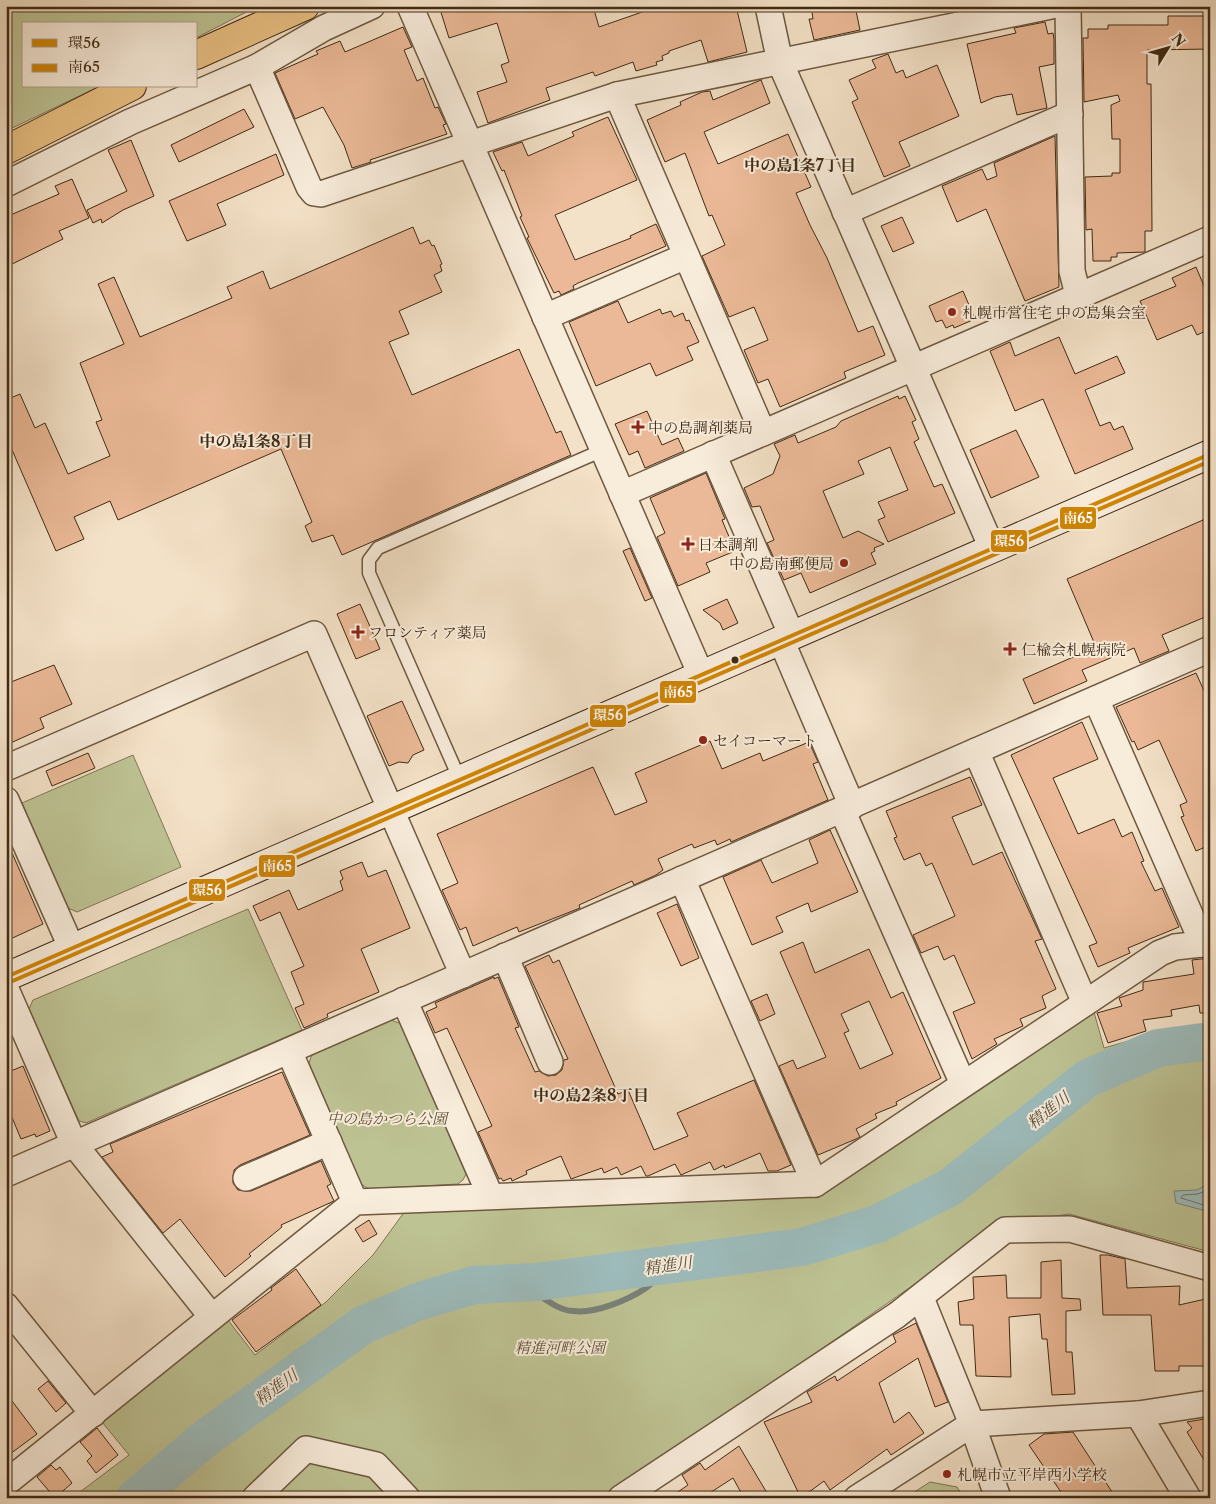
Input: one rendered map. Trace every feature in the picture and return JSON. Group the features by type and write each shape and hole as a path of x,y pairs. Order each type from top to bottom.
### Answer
{"main road":[{"path":"198,54 305,6"},
{"path":"6,150 128,88"}],"street":[{"path":"6,184 130,122 257,67 324,28 372,6"},
{"path":"410,6 701,675"},
{"path":"768,6 780,62 992,548"},
{"path":"257,67 309,187 314,193 321,194 617,95 1051,6"},
{"path":"1068,6 1072,271 1078,295"},
{"path":"617,95 763,433"},
{"path":"844,212 1070,114"},
{"path":"622,494 1210,239"},
{"path":"545,316 686,256"},
{"path":"713,454 786,638 847,808 963,1084"},
{"path":"6,977 1210,454"},
{"path":"6,768 314,634 462,974"},
{"path":"6,1174 1210,649"},
{"path":"6,1483 355,1202 490,1195 815,1184 1167,949 1206,943 1096,699"},
{"path":"976,751 1085,1003"},
{"path":"6,800 72,949"},
{"path":"682,879 815,1184"},
{"path":"505,956 550,1062"},
{"path":"6,990 74,1144 212,1316"},
{"path":"404,1000 490,1195"},
{"path":"289,1050 355,1202"},
{"path":"246,1178 329,1142"},
{"path":"621,1498 921,1298 1005,1230 1070,1229 1210,1268"},
{"path":"921,1298 972,1424 998,1498"},
{"path":"6,1306 93,1414"},
{"path":"857,1498 972,1424 1138,1414 1210,1403"},
{"path":"1138,1414 1188,1498"},
{"path":"255,1498 306,1448 376,1465 407,1498"}],"lane":[{"path":"460,780 369,574 369,560 378,548 603,450"}],"green space":[{"path":"6,6 258,6 198,37 198,22 22,22 22,88 96,88 6,131"},
{"path":"133,755 181,867 77,912 68,908 22,803"},
{"path":"248,909 302,1030 86,1123 79,1121 29,1009 33,1000"},
{"name":"精進河畔公園","path":"1094,1012 1104,1048 1167,1030 1210,1023 1210,1252 1069,1214 1011,1223 991,1231 619,1490 602,1498 424,1498 383,1454 305,1437 241,1498 72,1498 129,1455 102,1422 228,1320 255,1355 326,1302 373,1255 405,1211 723,1193 817,1198"},
{"name":"中の島かつら公園","path":"391,1020 402,1024 466,1174 458,1184 369,1189 361,1184 309,1063 312,1054"},
{"path":"312,1457 368,1476 389,1498 270,1498"},
{"path":"930,1482 957,1487 964,1498 905,1498"}],"water":[{"path":"1210,1183 1210,1212 1176,1203 1174,1191 1197,1190"}],"building":[{"path":"439,6 593,6 599,27 648,10 647,6 736,6 747,52 708,62 701,40 669,51 669,53 662,56 663,60 656,62 657,65 636,71 633,62 595,76 593,72 546,88 550,100 488,123 477,92 507,82 501,65 509,62 497,23 449,38"},
{"path":"811,6 855,6 860,30 814,40 809,19 813,19"},
{"path":"1168,16 1210,16 1210,49 1147,50 1147,84 1151,84 1152,231 1145,231 1145,252 1117,253 1117,257 1111,257 1111,261 1093,261 1092,229 1086,230 1085,177 1112,176 1112,173 1120,173 1120,139 1112,139 1111,105 1120,101 1118,95 1084,102 1083,38 1088,38 1088,29 1108,29 1108,25 1168,25"},
{"path":"1045,22 1048,34 1053,33 1054,39 1054,64 1039,67 1047,108 1017,115 1012,94 995,97 981,103 967,44 1016,33 1014,28"},
{"path":"403,27 412,47 404,50 417,81 423,78 435,108 438,107 446,124 443,125 447,134 352,168 344,145 323,107 295,119 275,73 318,54 316,51 340,41 345,52"},
{"path":"888,54 896,73 903,70 906,78 937,65 959,116 899,142 910,166 884,177 852,102 858,99 849,80 876,68 872,60"},
{"path":"761,80 770,103 704,132 718,164 788,134 811,187 796,193 810,225 827,258 858,332 873,326 885,355 844,372 846,378 780,407 768,379 758,383 744,350 768,340 754,307 729,317 702,256 725,245 712,215 709,216 685,153 665,162 647,120 681,105 680,102 702,92 710,91 713,100"},
{"path":"244,109 254,127 179,162 171,145"},
{"path":"608,117 637,180 555,215 575,260 631,238 630,236 656,224 666,246 578,283 573,286 574,289 561,295 559,291 554,293 527,238 529,237 520,217 522,216 504,170 502,171 493,152 522,142 528,156 574,136 572,132"},
{"path":"1055,136 1059,287 1025,301 986,209 957,222 942,186 982,169 987,180 997,176 994,163"},
{"path":"131,140 154,196 123,210 102,223 101,219 93,223 87,210 127,191 108,150"},
{"path":"276,154 284,175 217,204 226,225 187,241 169,201"},
{"path":"72,179 89,218 59,231 63,239 6,267 6,217 59,194 55,186"},
{"path":"902,217 914,243 893,252 881,226"},
{"path":"413,227 420,244 429,240 432,246 434,245 442,264 440,265 442,271 434,275 442,292 399,311 409,334 389,342 412,395 519,349 556,433 561,431 571,455 342,555 333,535 312,542 305,526 312,522 281,449 118,520 110,501 74,517 84,539 56,551 6,436 6,400 20,394 35,428 45,423 68,474 110,456 96,422 102,420 80,363 124,344 98,284 114,277 140,337 232,298 227,287 263,271 270,289"},
{"path":"1196,267 1210,300 1210,329 1197,335 1192,325 1157,340 1140,301 1176,286 1172,278"},
{"name":"札幌市営住宅 中の島集会室","path":"963,291 975,319 954,328 953,325 946,328 942,320 936,322 929,306"},
{"path":"618,301 628,323 660,309 662,314 671,311 674,317 683,313 686,321 689,320 699,342 687,347 693,360 656,376 650,363 596,386 569,322"},
{"path":"1059,337 1075,374 1117,356 1125,373 1085,390 1100,426 1110,422 1114,430 1123,426 1133,449 1075,474 1043,399 1015,411 990,351 1010,342 1015,356"},
{"path":"898,396 899,399 905,396 916,420 912,422 919,439 914,442 934,487 942,484 955,513 888,542 878,520 885,517 878,502 908,490 890,447 858,461 864,474 823,491 843,538 858,531 884,544 874,548 875,551 871,553 876,564 810,593 801,573 784,580 767,543 774,540 760,506 752,507 744,488 773,474 780,456 774,444 795,435 798,443 836,427 841,421"},
{"path":"647,411 662,445 678,438 684,451 645,468 638,451 629,455 615,424"},
{"path":"1016,430 1039,477 991,498 970,450"},
{"path":"706,473 725,519 722,520 735,551 706,563 710,572 678,586 657,537 665,533 650,498"},
{"path":"1210,517 1210,615 1162,635 1169,651 1140,663 1134,648 1082,670 1087,681 1034,704 1023,679 1096,647 1067,579"},
{"path":"630,548 652,598 645,601 623,551"},
{"path":"727,599 738,623 723,630 720,623 703,610"},
{"path":"360,604 380,649 356,659 337,614"},
{"path":"54,665 72,704 40,718 44,728 6,745 6,684"},
{"path":"1196,673 1210,704 1210,845 1196,851 1181,817 1184,816 1180,805 1187,802 1159,740 1138,750 1134,741 1132,742 1116,707"},
{"path":"402,701 424,750 413,755 408,763 399,762 389,766 367,716"},
{"path":"1082,722 1098,759 1053,778 1078,834 1114,819 1122,837 1132,832 1144,861 1141,862 1155,891 1162,888 1179,927 1128,948 1130,953 1098,967 1089,946 1097,943 1011,755"},
{"path":"710,741 722,769 760,753 763,761 809,742 818,762 813,764 828,800 731,842 730,839 717,845 715,840 694,848 692,844 658,859 663,870 656,875 634,885 632,881 579,905 580,908 519,932 517,927 473,946 466,927 460,930 442,890 458,883 437,834 593,767 615,815 647,802 635,773"},
{"path":"88,753 95,768 52,786 46,771"},
{"path":"970,777 982,805 952,817 973,865 1002,852 1042,939 1035,941 1056,989 1042,996 1046,1008 1020,1019 1023,1026 994,1039 997,1044 972,1059 953,1012 975,1003 954,955 944,960 938,946 921,953 913,935 955,916 932,863 926,866 920,853 904,860 894,838 897,837 886,811"},
{"path":"830,830 858,892 811,912 808,903 776,917 783,932 752,945 723,877 761,860 772,883 818,863 809,840"},
{"path":"6,839 43,924 6,941"},
{"path":"362,862 368,877 386,870 410,928 361,949 379,992 327,1014 328,1017 304,1028 295,1008 304,1004 291,972 304,966 280,912 260,921 253,906 289,890 298,910 343,890 340,881 343,879 340,871"},
{"path":"677,904 699,958 681,966 657,913"},
{"path":"803,942 815,973 869,949 891,998 903,992 941,1078 896,1102 897,1105 875,1114 877,1118 856,1129 860,1137 818,1155 779,1066 793,1060 797,1069 826,1057 780,952","holes":["869,1001 893,1054 860,1069 844,1033 849,1031 841,1014"]},
{"path":"549,955 553,963 559,960 618,1094 628,1090 654,1150 688,1136 677,1113 754,1080 791,1165 777,1171 768,1171 760,1153 725,1168 724,1165 714,1170 710,1162 681,1175 675,1164 648,1176 646,1176 641,1166 621,1175 617,1167 604,1173 602,1168 571,1179 561,1156 526,1171 527,1174 512,1181 511,1178 503,1181 501,1178 499,1179 478,1132 492,1126 447,1028 435,1033 426,1012 437,1007 435,1003 494,977 494,979 498,977 519,1027 515,1028 535,1072 539,1071 548,1076 556,1075 562,1070 564,1060 568,1059 525,966"},
{"path":"1210,958 1210,1013 1200,1013 1199,1005 1171,1010 1172,1016 1143,1020 1146,1031 1108,1043 1097,1013 1122,1006 1119,998 1143,990 1143,982 1194,974 1192,960"},
{"path":"767,994 775,1014 760,1021 751,1001"},
{"path":"23,1066 50,1131 36,1137 35,1134 21,1139 6,1103 6,1073"},
{"path":"282,1072 310,1135 240,1165 234,1170 233,1183 238,1190 251,1191 321,1161 331,1184 327,1186 334,1201 281,1225 282,1227 249,1254 251,1256 225,1277 180,1219 163,1233 102,1157 113,1152 110,1144"},
{"path":"369,1220 377,1234 363,1242 355,1229"},
{"path":"1100,1255 1125,1259 1127,1288 1180,1286 1179,1305 1210,1298 1210,1366 1179,1366 1179,1371 1155,1371 1151,1315 1103,1315"},
{"path":"1061,1260 1062,1298 1080,1299 1081,1310 1066,1311 1066,1352 1072,1352 1075,1394 1052,1395 1047,1339 1042,1339 1040,1314 1009,1317 1011,1377 976,1376 973,1325 960,1325 958,1302 974,1299 973,1277 1006,1275 1007,1298 1041,1298 1041,1262"},
{"path":"296,1269 321,1305 256,1352 232,1320"},
{"path":"916,1323 948,1402 935,1407 918,1358 879,1383 894,1423 909,1412 924,1433 891,1455 887,1449 830,1490 824,1481 801,1498 764,1422 812,1402 807,1392 835,1376 837,1381 896,1342 893,1335"},
{"path":"48,1381 66,1403 56,1412 38,1389"},
{"path":"6,1393 37,1434 6,1457"},
{"path":"1210,1418 1210,1470 1187,1432 1192,1428 1187,1422"},
{"path":"97,1428 118,1455 96,1473 87,1461 92,1456 80,1442"},
{"path":"1073,1432 1116,1498 1065,1498 1029,1445 1044,1434"},
{"path":"739,1446 770,1498 744,1498 733,1478 702,1498 669,1498 688,1485 682,1475 700,1463 705,1470"},
{"path":"51,1465 56,1470 60,1467 72,1483 55,1498 37,1477"}],"waterway":[{"name":"精進川","path":"135,1498 207,1437 363,1325 417,1302 474,1285 537,1282 802,1247 877,1224 949,1188 1088,1078 1158,1048 1210,1041"},
{"path":"518,1283 552,1304 566,1310 591,1310 611,1305 639,1293 676,1264"}],"transit line":[{"name":"環56","path":"6,977 1210,454"},
{"name":"南65","path":"8,983 1210,461"}],"place":[{"name":"札幌市営住宅 中の島集会室","path":"952,312"},
{"name":"中の島調剤薬局","path":"638,427"},
{"name":"日本調剤","path":"688,544"},
{"name":"中の島南郵便局","path":"844,563"},
{"name":"フロンティア薬局","path":"358,632"},
{"name":"仁楡会札幌病院","path":"1010,649"},
{"name":"セイコーマート","path":"703,740"},
{"name":"札幌市立平岸西小学校","path":"947,1474"}],"district":[{"name":"中の島1条7丁目","path":"800,165"},
{"name":"中の島1条8丁目","path":"256,441"},
{"name":"中の島2条8丁目","path":"591,1095"}]}
